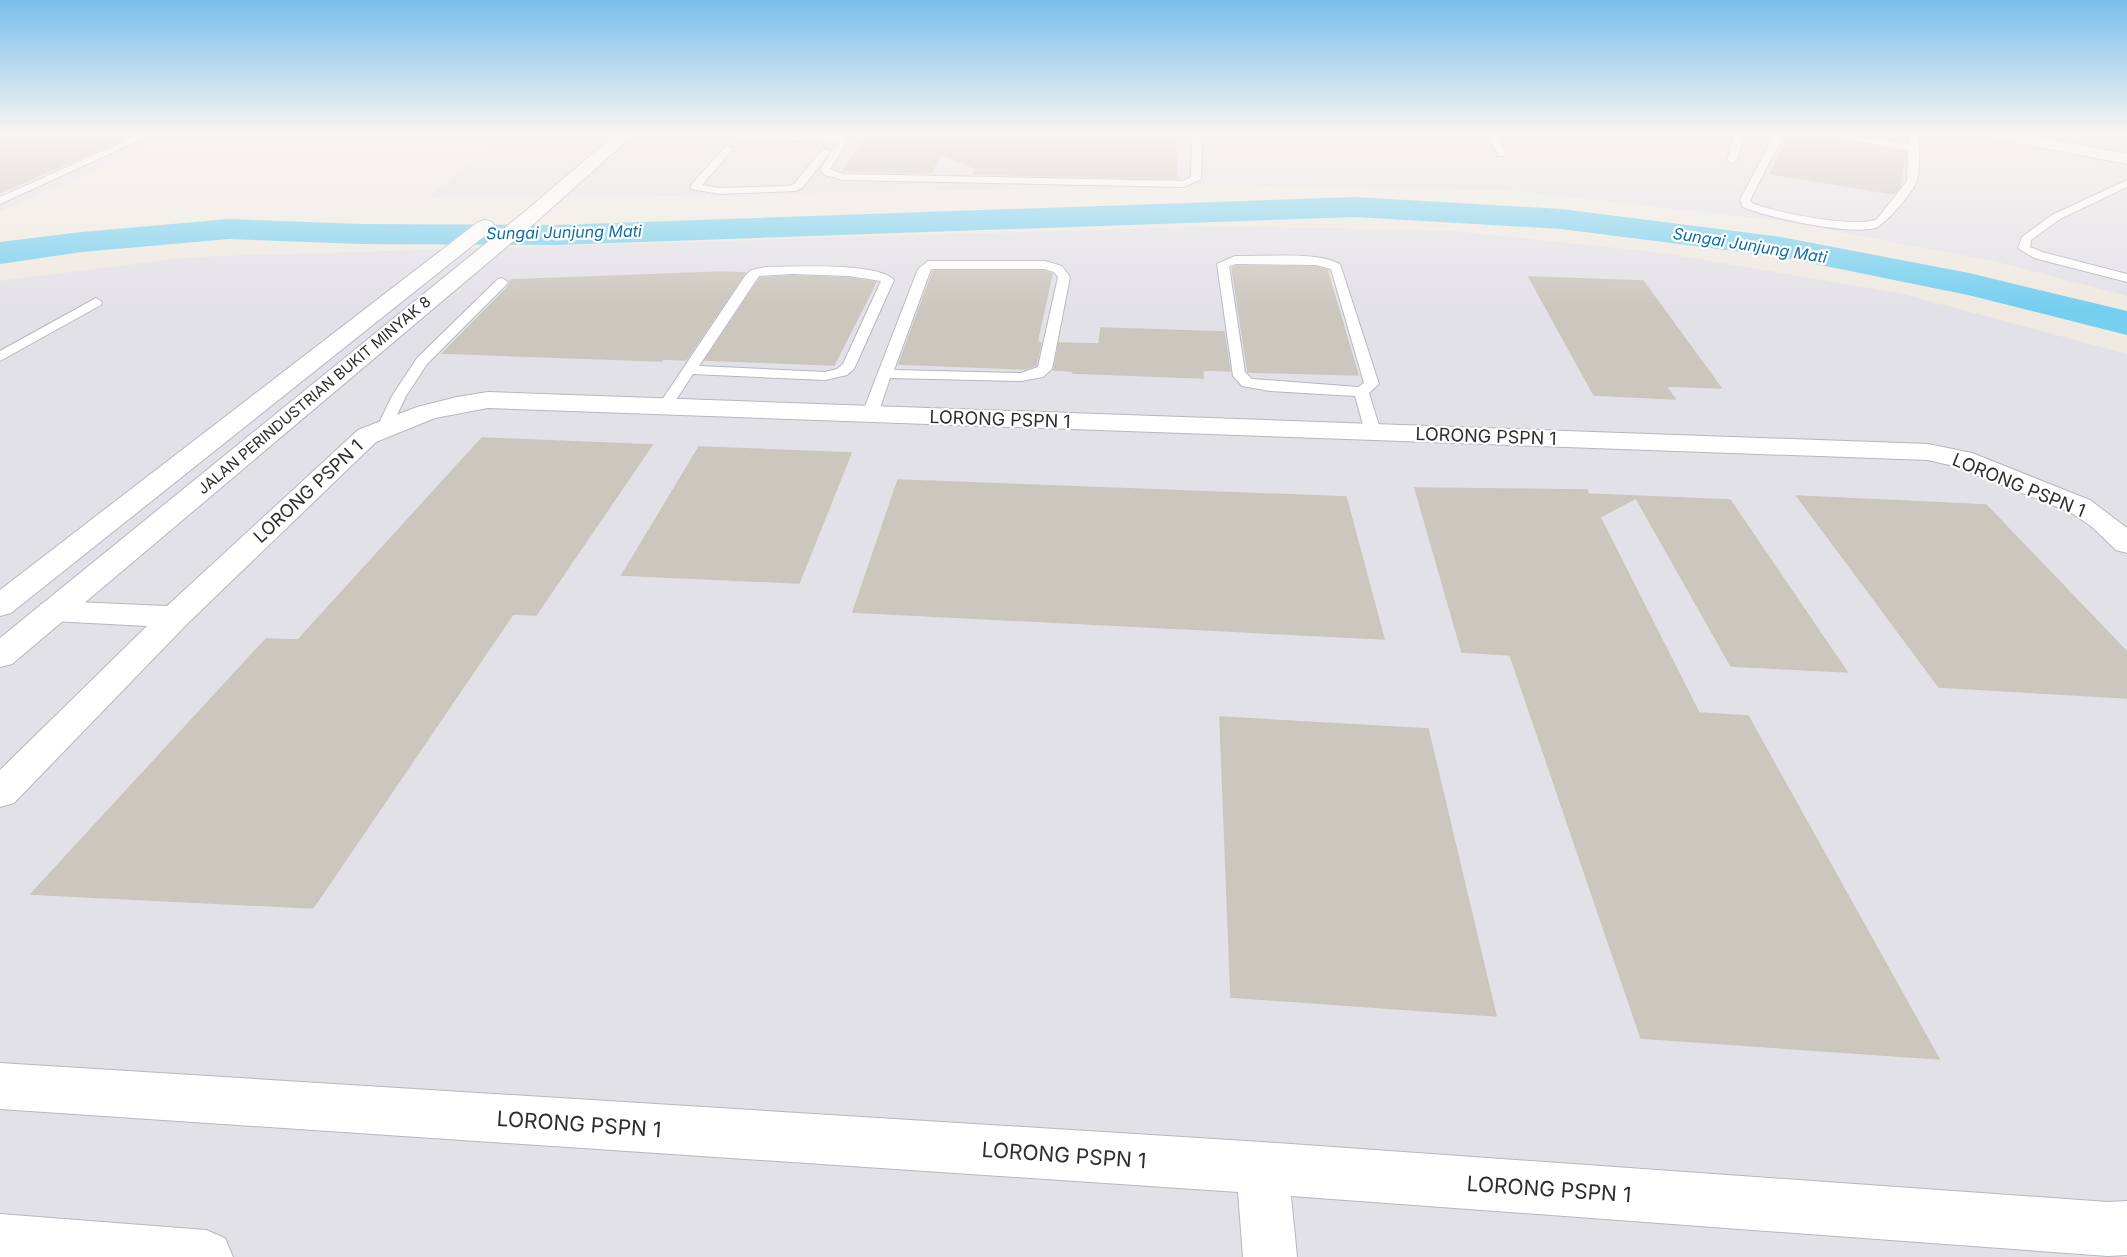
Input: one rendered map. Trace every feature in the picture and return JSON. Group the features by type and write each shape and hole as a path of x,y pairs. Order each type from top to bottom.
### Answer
{"street":[{"name":"JALAN PERINDUSTRIAN BUKIT MINYAK 8","path":"0,656 559,192"},
{"name":"JALAN PERINDUSTRIAN BUKIT MINYAK 8","path":"0,606 496,217"},
{"name":"LORONG PSPN 1","path":"0,793 175,617 367,436 385,427 466,402 666,406 1928,452 1962,459 2080,506 2101,520 2127,544"},
{"path":"52,612 175,617"},
{"name":"LORONG PSPN 1","path":"0,1086 1262,1168 2108,1229 2127,1228"},
{"path":"1262,1168 1270,1257"},
{"path":"0,1241 206,1257"}],"lane":[{"path":"0,201 21,192"},
{"path":"1749,192 1745,200 1747,205 1764,212 1860,226 1881,221 1904,192"},
{"path":"2109,192 2056,217 2026,239 2024,248 2037,255 2127,278"},
{"path":"1225,261 1316,261 1329,263 1336,267 1371,384 1361,392 1270,387 1247,383 1238,373 1223,264 1225,261"},
{"path":"870,414 924,269 928,265 1045,265 1058,269 1064,277 1045,369 1038,374 1021,377 885,374"},
{"path":"666,406 689,370 749,279 755,273 766,271 864,273 882,275 888,280 849,366 842,372 825,376 689,370"},
{"path":"385,427 399,396 422,361 502,282"},
{"path":"0,357 96,302"},
{"path":"1361,392 1372,432"}],"shaded area":[{"path":"0,192 47,192 0,211"},
{"path":"435,192 884,192 671,196 428,197"},
{"path":"1518,192 2127,192 2127,296 1994,261 1775,220"},
{"path":"1221,226 1455,231 1663,253 1899,293 2127,354 2127,1257 0,1257 0,281 190,257"}],"building":[{"path":"1236,266 1316,267 1327,270 1358,375 1248,372 1232,268"},
{"path":"933,271 1044,271 1052,274 1037,342 1041,343 1036,365 1026,369 899,364"},
{"path":"745,273 686,360 443,353 508,287 511,280"},
{"path":"793,276 849,278 876,282 834,365 705,360 760,278"},
{"path":"1529,277 1643,281 1721,388 1666,386 1675,399 1594,395"},
{"path":"1101,328 1224,332 1230,371 1203,370 1203,378 1073,373 1073,371 1054,370 1059,343 1099,344"},
{"path":"482,438 652,445 536,615 513,614 313,908 31,894 266,639 298,640"},
{"path":"699,447 851,453 799,583 622,575"},
{"path":"898,480 1346,497 1384,639 853,612"},
{"path":"1415,488 1587,490 1588,494 1730,500 1847,672 1731,666 1636,498 1600,517 1699,713 1748,716 1939,1059 1641,1038 1510,655 1462,652"},
{"path":"1797,496 1986,505 2127,652 2127,698 1939,687"},
{"path":"1220,717 1428,729 1496,1016 1231,997"}],"waterway":[{"name":"Sungai Junjung Mati","path":"0,253 82,242 229,229 361,234 556,235 1355,207 1561,219 1781,247 1969,284 2127,323"}]}
